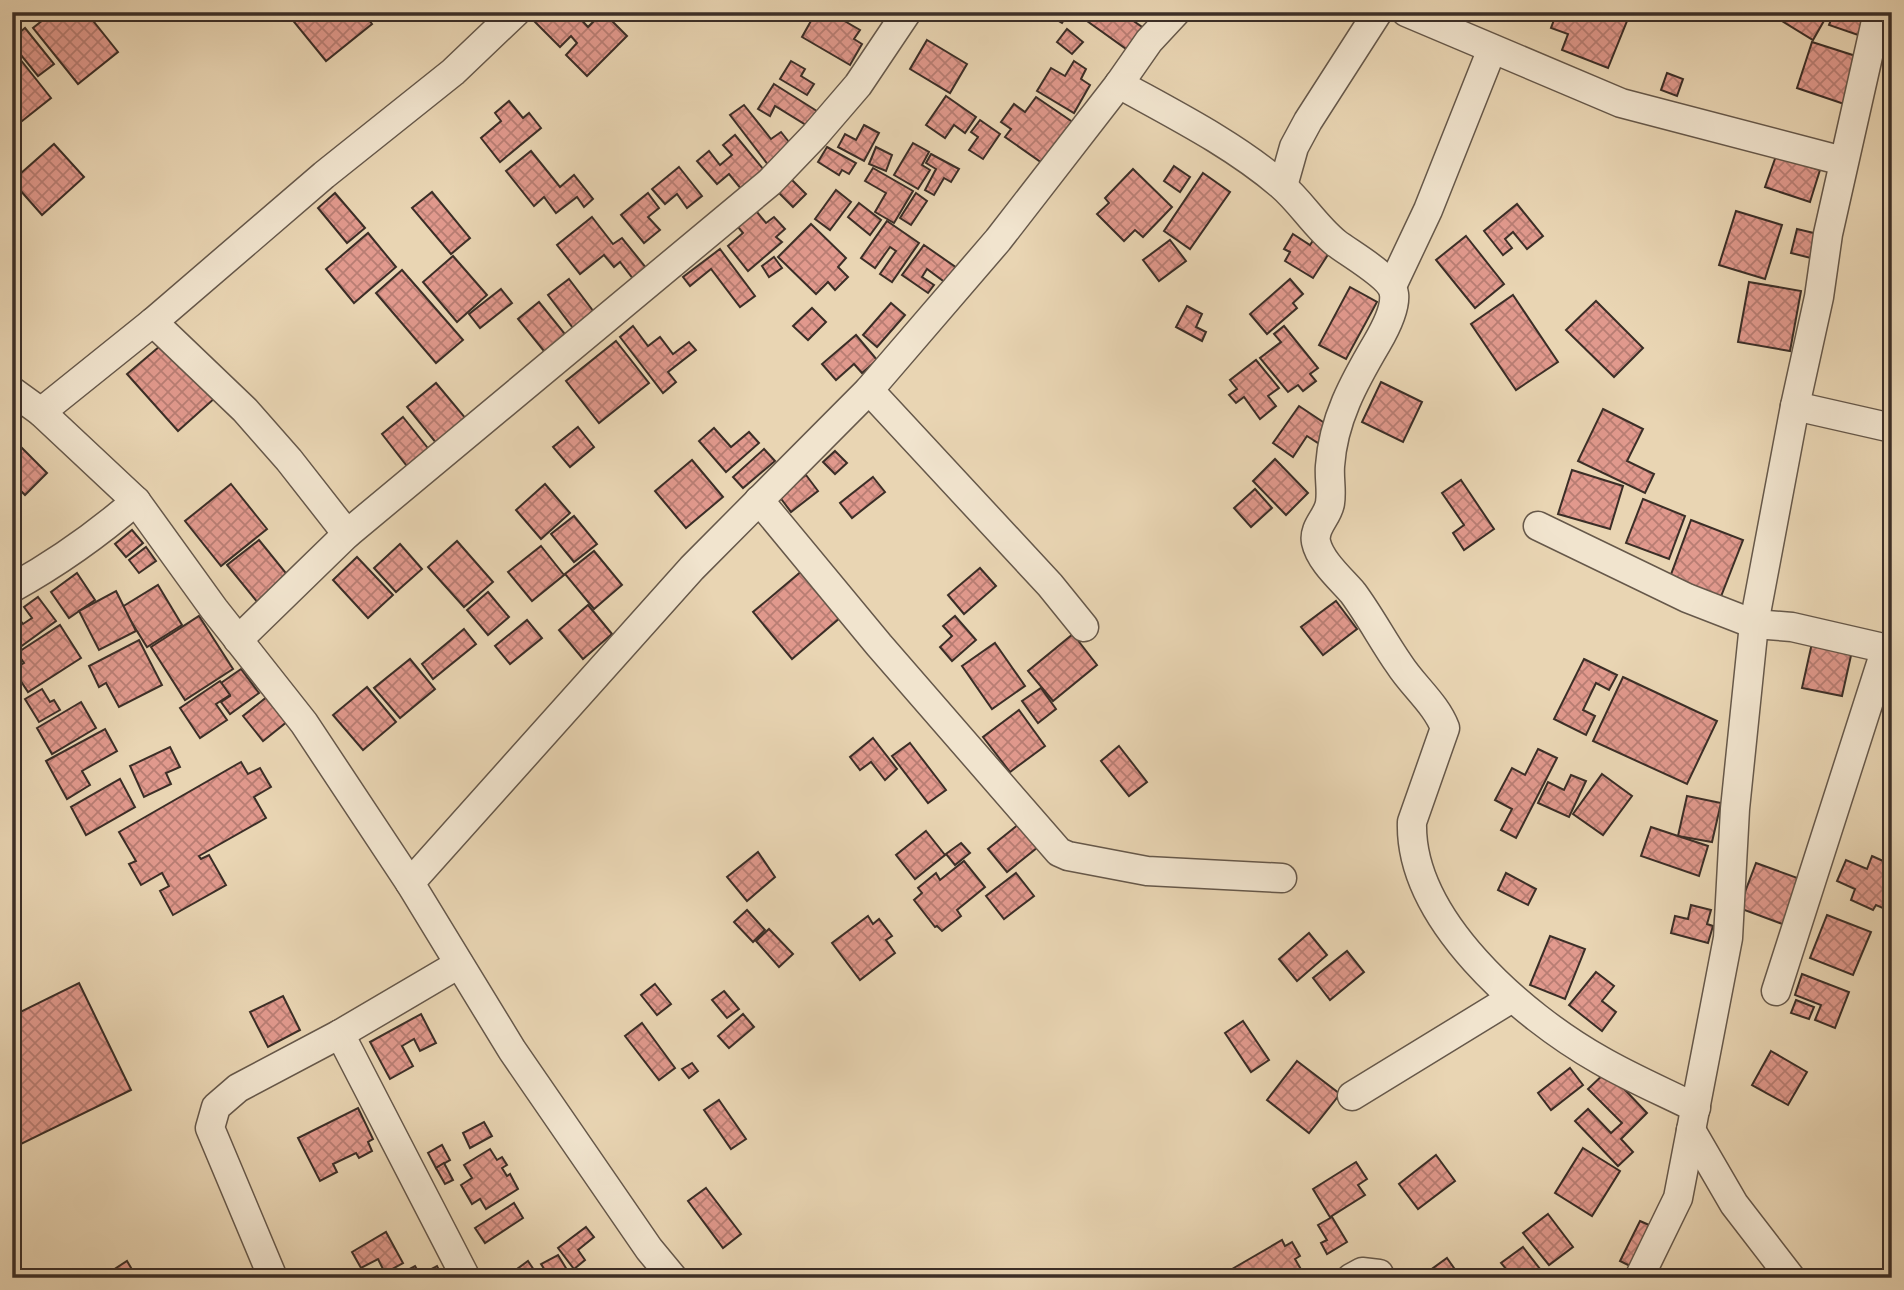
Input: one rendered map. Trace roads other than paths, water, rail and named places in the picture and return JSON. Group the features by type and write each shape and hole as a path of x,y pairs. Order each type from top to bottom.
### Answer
{"street":[{"path":"41,412 153,322 324,175 453,72 516,12"},
{"path":"238,640 346,534 770,182 858,85 907,12"},
{"path":"410,883 692,568 869,390 998,240 1119,85 1149,41 1176,12"},
{"path":"1283,186 1294,147 1308,121 1378,12"},
{"path":"1406,12 1444,20 1492,49 1621,103 1843,162"},
{"path":"1639,1278 1678,1198 1728,939 1735,809 1754,624 1795,406 1819,297 1828,234 1878,12"},
{"path":"1492,49 1428,210 1392,286 1393,303 1381,335 1344,404 1330,465 1331,500 1316,531 1316,541 1326,561 1369,615 1399,664 1442,719 1445,728 1443,739 1419,797 1412,822 1414,855 1429,898 1454,937 1513,998 1544,1023 1694,1119 1734,1204 1791,1278"},
{"path":"1119,85 1224,144 1283,186 1333,241 1384,277 1392,286"},
{"path":"153,322 246,410 346,534"},
{"path":"869,390 1050,585 1084,627"},
{"path":"12,391 41,412 136,501 238,640 304,723 410,883 512,1050 649,1249 673,1278"},
{"path":"1795,406 1892,428"},
{"path":"759,500 879,645 1059,852 1147,871 1282,878"},
{"path":"12,588 103,530 136,501"},
{"path":"1538,526 1686,598 1754,624 1792,627 1889,649 1776,991"},
{"path":"273,1278 211,1128 216,1107 238,1088 340,1034 459,964"},
{"path":"1352,1096 1513,998"},
{"path":"340,1034 466,1278"},
{"path":"1351,1278 1362,1272 1380,1274 1381,1278"}]}
